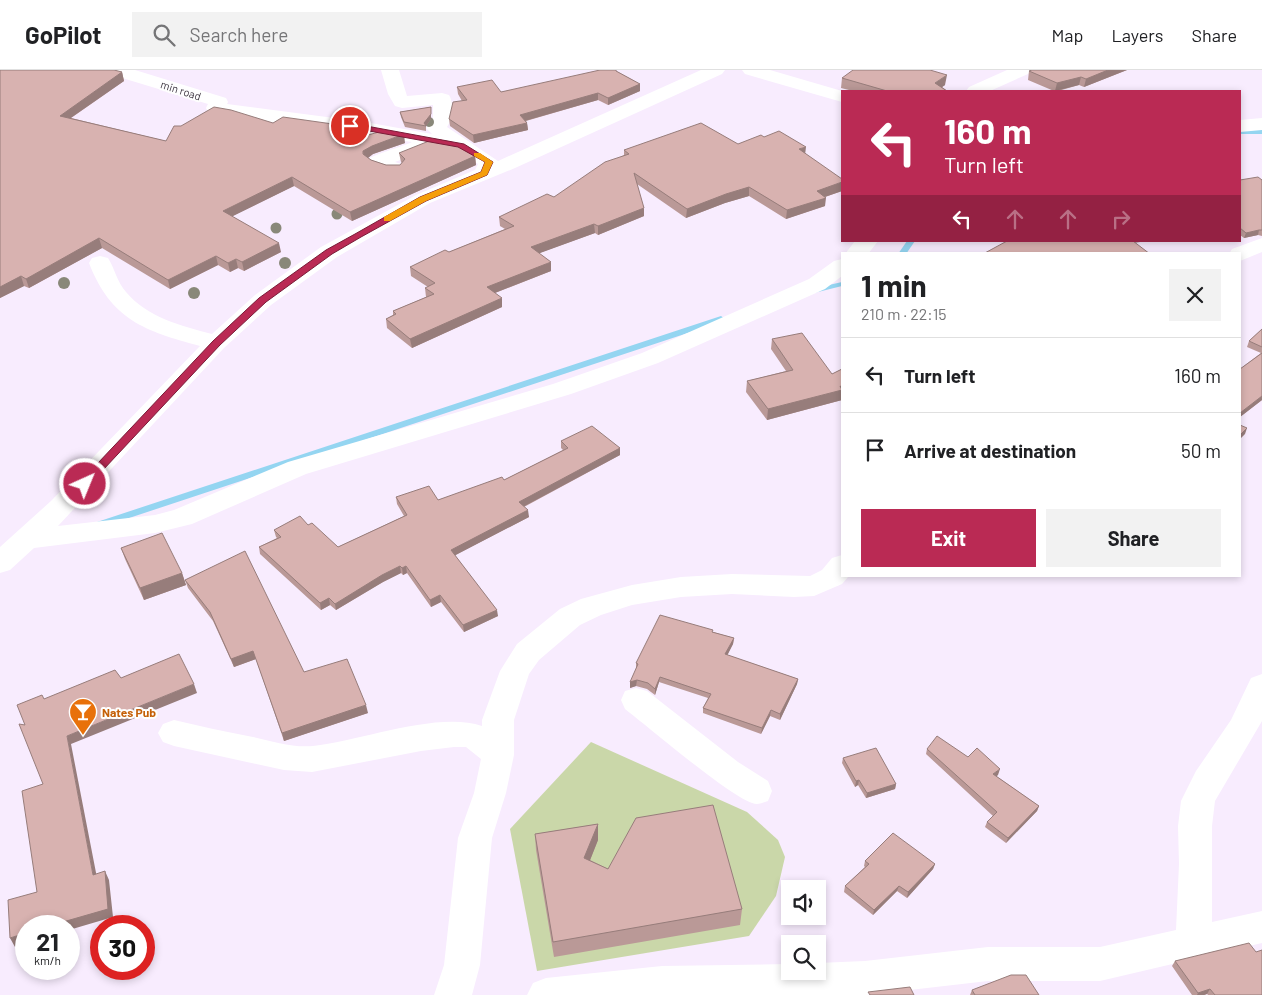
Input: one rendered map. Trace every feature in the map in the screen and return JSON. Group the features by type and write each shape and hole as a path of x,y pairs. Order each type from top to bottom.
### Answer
{"street":[{"name":"min road","path":"115,70 219,102 215,108 254,115 365,128 431,140"},
{"path":"390,70 397,94 402,102 442,100 442,121 436,128 489,162 484,173"},
{"path":"0,563 28,539 108,460 216,343 263,300 329,252 423,199 508,164 716,70"},
{"path":"751,70 841,97"},
{"path":"977,90 1022,70"},
{"path":"1241,126 1262,124"},
{"path":"394,168 376,161 404,153 431,140 461,145"},
{"path":"1241,254 1262,244"},
{"path":"100,262 112,292 120,301 157,325 216,343"},
{"path":"28,539 155,524 182,517 306,465 553,392 650,358 817,284 841,267"},
{"path":"453,995 462,965 475,838 490,793 498,756 498,720 515,671 528,652 570,617 591,607 632,596 680,587 732,584 814,586 832,577 841,566"},
{"path":"1194,942 1195,826 1198,801 1208,781 1244,726 1262,686"},
{"path":"636,700 727,771 756,791"},
{"path":"174,733 284,757 312,759 421,738 454,734 472,735 498,756"},
{"path":"546,995 662,983 758,983 865,978 988,964 1100,964 1262,927"}],"green space":[{"path":"591,742 747,812 778,840 785,857 776,896 749,936 537,971 510,829"}],"building":[{"path":"0,70 114,70 122,72 60,116 166,141 174,126 181,126 214,107 231,110 273,123 283,117 354,127 364,136 383,131 404,134 363,151 363,154 371,160 386,165 400,165 405,159 399,153 434,139 451,142 475,156 350,212 292,177 223,211 279,243 242,262 236,259 228,263 216,256 168,280 99,238 26,279 21,276 0,287"},
{"path":"600,70 616,70 640,84 608,98 598,93 520,115 527,123 473,135 449,119 453,102 467,100 457,87 492,80 501,92"},
{"path":"853,70 930,70 947,75 935,83 946,90 884,90 842,78"},
{"path":"1108,70 1086,79 1081,77 1057,83 1029,71"},
{"path":"431,107 431,114 424,123 426,126 404,122 400,112"},
{"path":"701,123 738,144 761,135 764,137 779,131 806,147 799,149 841,178 841,182 817,191 826,198 787,210 749,187 687,209 634,173 644,208 598,226 594,224 531,247 551,262 487,287 502,298 410,339 386,319 396,314 393,311 434,294 425,288 435,283 410,267 445,250 449,252 514,226 499,217 547,194 554,197 605,162 629,154 624,150"},
{"path":"1258,177 1262,180 1262,230 1246,233 1241,229 1241,180"},
{"path":"1005,242 1134,242 1147,252 987,252"},
{"path":"1262,329 1262,347 1249,341"},
{"path":"802,333 832,374 841,370 841,390 768,409 747,381 793,370 772,339"},
{"path":"1262,353 1262,396 1241,412 1241,377 1241,368"},
{"path":"1241,425 1247,428 1241,434"},
{"path":"592,426 620,448 519,502 528,510 451,550 497,610 463,625 440,595 430,600 406,566 402,568 400,566 382,575 335,604 329,598 320,603 259,547 281,537 274,530 300,516 308,525 312,523 338,547 407,515 396,497 429,486 438,500 502,477 504,480 568,448 561,441"},
{"path":"162,533 182,573 140,588 121,548"},
{"path":"245,551 304,672 347,659 366,705 282,733 253,651 231,659 210,612 185,580"},
{"path":"660,615 734,638 725,654 798,679 780,714 771,710 762,728 703,708 711,694 660,677 655,689 648,683 637,680 630,682 638,664 636,663"},
{"path":"179,654 194,684 67,736 93,875 105,871 108,909 80,917 80,915 15,915 15,936 10,938 8,900 37,892 22,791 43,784 19,724 25,725 17,705 42,695 44,699 115,670 121,678"},
{"path":"937,736 968,757 977,748 1000,769 993,774 1039,806 1008,838 987,822 997,812 927,749"},
{"path":"876,748 896,784 867,793 859,780 856,781 843,758"},
{"path":"713,805 742,909 553,942 535,834 598,824 584,858 608,869 636,818"},
{"path":"893,833 935,864 908,892 899,886 874,910 845,886 869,864 865,861"},
{"path":"1249,943 1256,952 1262,950 1262,995 1215,995 1210,989 1198,993 1175,961"},
{"path":"1011,975 1026,975 1039,995 975,995 972,990"},
{"path":"910,987 914,995 870,995 868,992"}],"waterway":[{"path":"1241,132 1262,132"},
{"path":"903,252 910,242"},
{"path":"814,291 841,284"},
{"path":"101,524 721,319"}],"slow traffic":[{"path":"387,219 450,186 484,173 489,162 477,155"}],"place":[{"name":"Nates Pub","path":"83,736"}],"route":[{"path":"85,484 216,343 263,300 329,252 423,199 484,173 489,162 461,145 350,126"}]}
